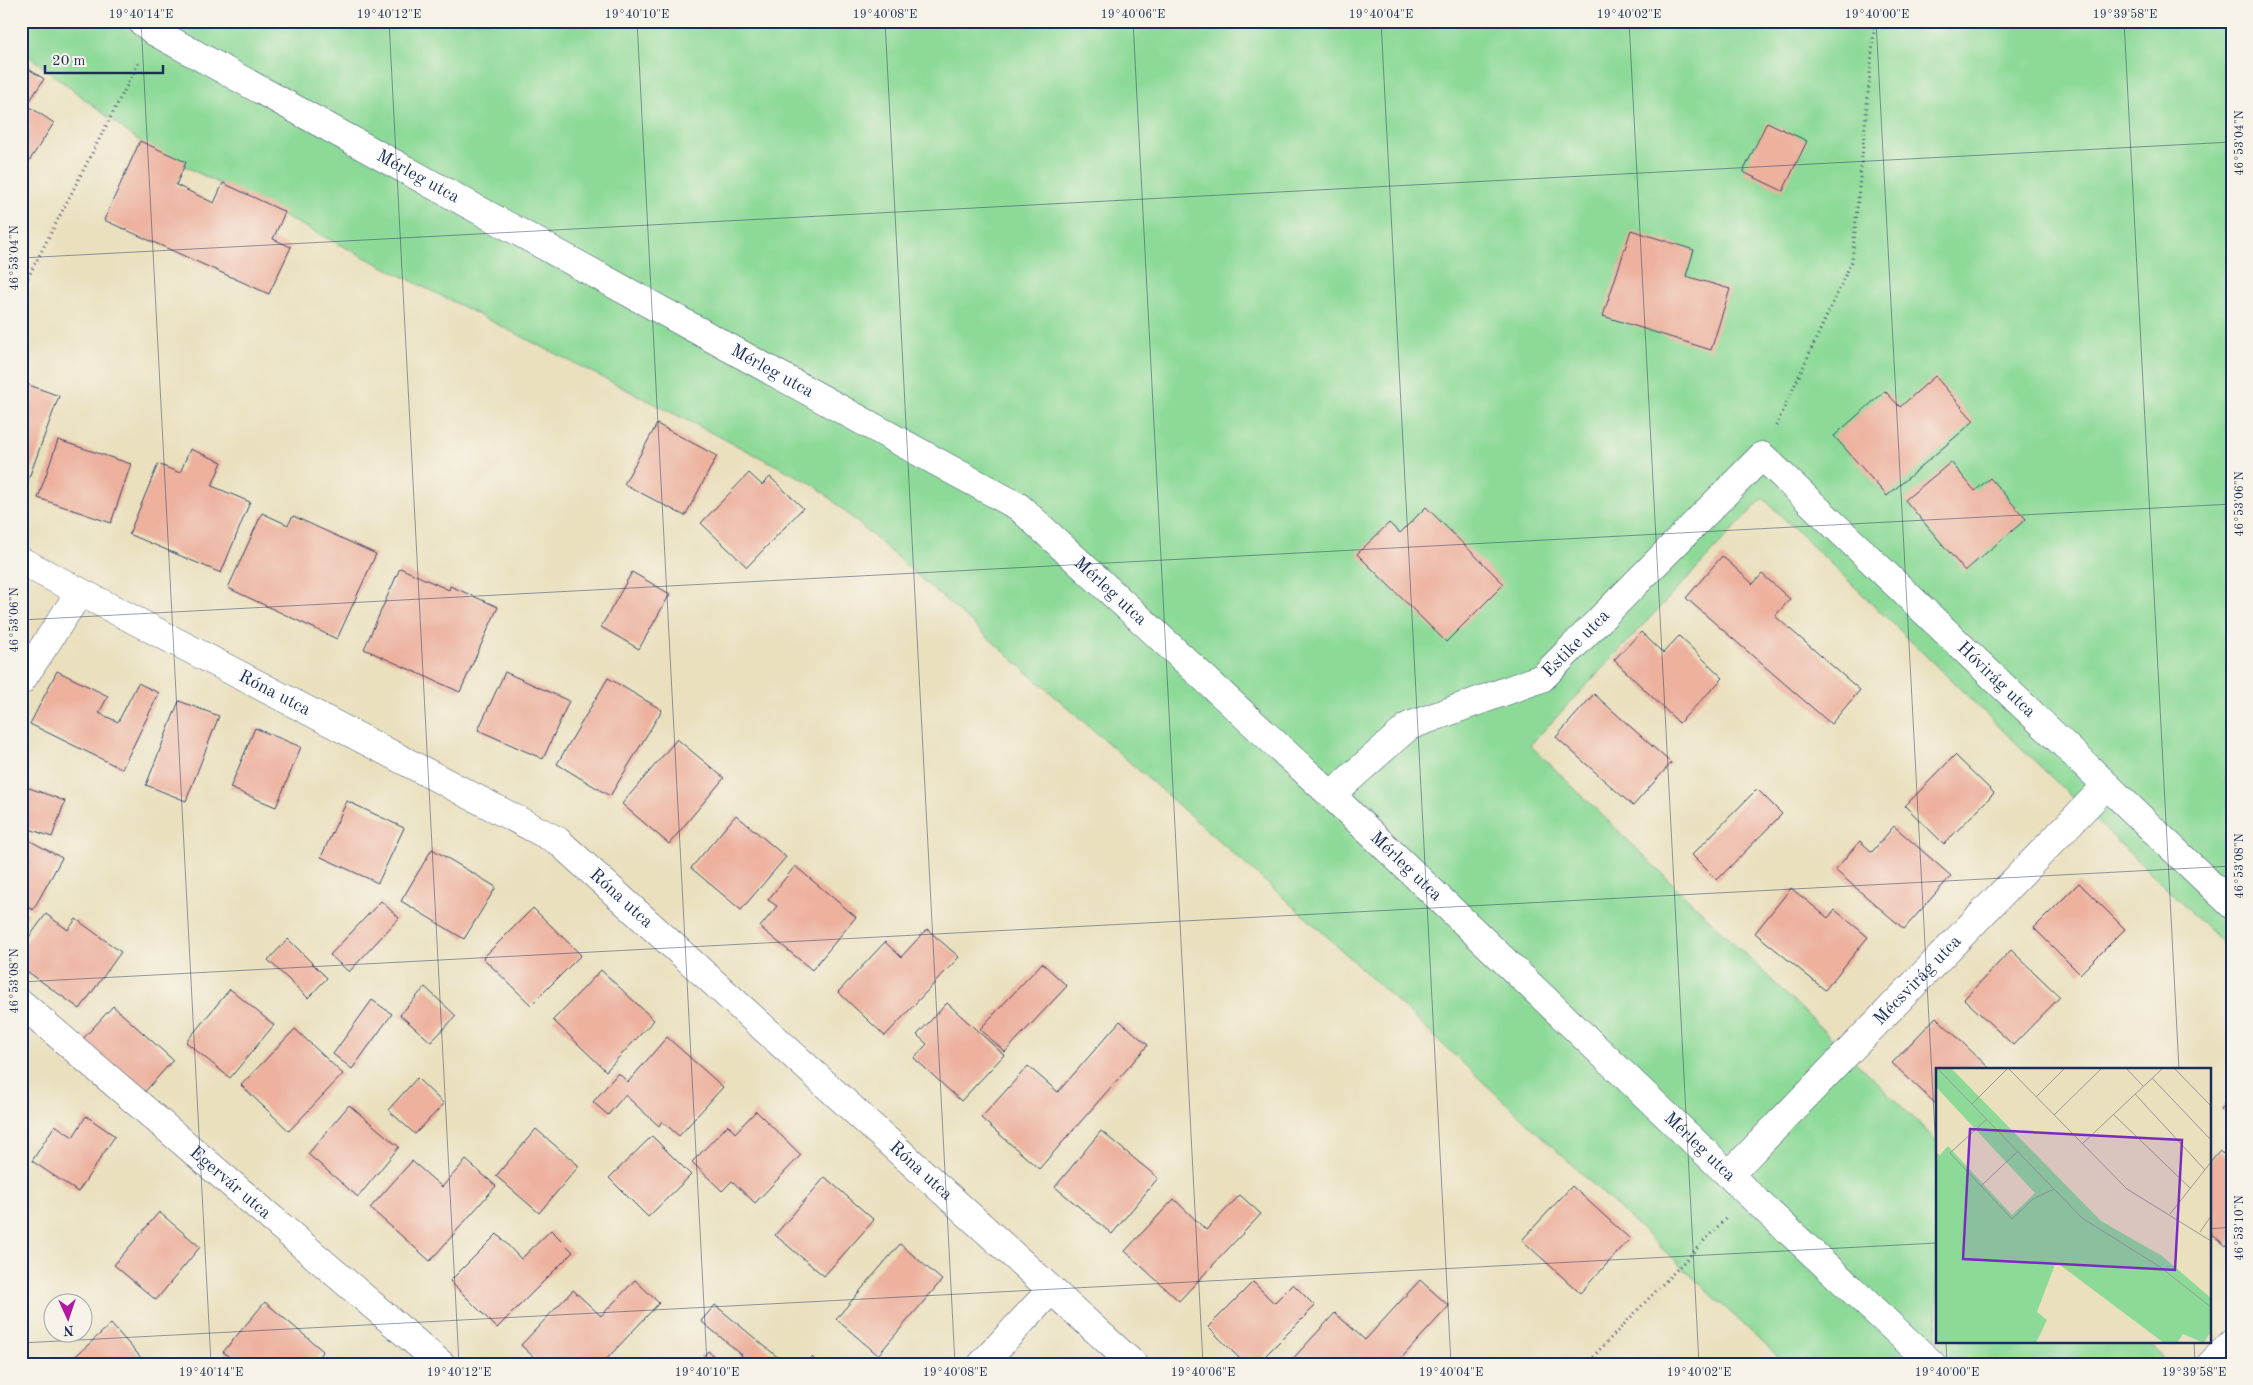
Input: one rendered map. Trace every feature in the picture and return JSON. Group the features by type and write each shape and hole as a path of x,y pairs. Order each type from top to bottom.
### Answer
{"street":[{"name":"Mérleg utca","path":"148,26 1019,507 1331,795 1749,1194 1932,1364"},
{"name":"Hóvirág utca","path":"1762,456 2232,905"},
{"name":"Estike utca","path":"1331,795 1409,726 1542,678 1762,456"},
{"name":"Róna utca","path":"21,561 558,841 1133,1364"},
{"path":"21,681 80,592"},
{"name":"Mécsvirág utca","path":"1729,1175 2106,786"},
{"name":"Egervár utca","path":"21,1003 441,1364"},
{"path":"982,1364 1052,1290"},
{"path":"2211,1364 2232,1344"}],"path":[{"path":"1762,456 1852,261 1875,21"},
{"path":"21,291 148,26"},
{"path":"1586,1364 1749,1194"}],"green space":[{"path":"21,21 2232,21 2232,952 1763,498 1530,745 1936,1140 1936,1342 2147,1342 2170,1364 1786,1364 1319,929 815,485 147,147 21,50"}],"building":[{"path":"21,64 44,79 27,105 54,123 24,169 21,167"},
{"path":"1767,122 1807,141 1783,191 1743,172"},
{"path":"140,141 186,162 176,185 214,203 223,183 285,212 273,239 291,247 269,294 104,220"},
{"path":"1631,230 1694,250 1686,276 1730,289 1711,350 1603,316"},
{"path":"1935,376 1974,421 1887,496 1834,436 1885,391 1900,407"},
{"path":"21,382 59,396 27,483 21,481"},
{"path":"657,424 717,456 685,516 624,484"},
{"path":"58,440 131,464 111,523 38,498"},
{"path":"190,449 222,462 212,486 250,502 221,573 129,534 158,464 180,473"},
{"path":"1951,462 1975,491 1990,478 2026,519 1965,571 1905,500"},
{"path":"749,473 762,485 770,477 803,508 747,567 701,523"},
{"path":"1426,507 1504,584 1446,642 1357,554 1389,523 1400,533"},
{"path":"262,513 288,525 293,516 376,554 337,639 228,588"},
{"path":"1722,556 1753,584 1762,574 1790,599 1775,616 1860,690 1831,724 1686,598"},
{"path":"400,568 449,590 450,586 498,607 460,692 364,649"},
{"path":"632,572 670,594 639,649 601,627"},
{"path":"1641,632 1663,653 1679,636 1723,678 1679,723 1614,660"},
{"path":"57,671 108,696 99,713 118,722 138,683 159,693 122,769 30,724"},
{"path":"505,672 569,701 543,759 478,730"},
{"path":"608,678 662,710 610,796 557,764"},
{"path":"1594,694 1671,763 1633,806 1556,737"},
{"path":"179,701 219,716 186,801 146,785"},
{"path":"255,728 301,747 276,807 230,788"},
{"path":"677,739 724,778 669,844 622,804"},
{"path":"1955,755 1994,793 1944,844 1905,806"},
{"path":"21,785 65,801 52,837 21,826"},
{"path":"1757,789 1782,814 1717,880 1692,855"},
{"path":"347,801 404,828 378,883 321,857"},
{"path":"736,815 786,857 741,910 691,868"},
{"path":"1894,826 1951,876 1904,929 1835,870 1860,841 1872,852"},
{"path":"21,836 62,858 33,910 21,903"},
{"path":"432,849 496,887 464,939 401,901"},
{"path":"795,866 856,917 812,970 760,927 777,906 768,900"},
{"path":"2079,883 2125,929 2080,974 2034,928"},
{"path":"1791,888 1828,918 1835,910 1868,937 1825,990 1755,933"},
{"path":"381,901 399,918 349,972 330,955"},
{"path":"533,908 581,955 531,1005 483,958"},
{"path":"21,909 29,914 21,925"},
{"path":"46,914 68,930 76,919 121,952 80,1009 21,967 21,948"},
{"path":"927,929 959,957 885,1036 838,992 885,942 901,957"},
{"path":"288,939 327,978 308,998 268,960"},
{"path":"2011,950 2060,997 2013,1045 1964,999"},
{"path":"1042,963 1067,986 1005,1052 980,1029"},
{"path":"601,970 654,1020 606,1071 553,1020"},
{"path":"425,987 456,1016 431,1042 400,1015"},
{"path":"230,989 274,1025 230,1078 186,1042"},
{"path":"372,1000 392,1014 352,1069 333,1054"},
{"path":"947,1003 1004,1055 961,1101 914,1058 927,1044 917,1035"},
{"path":"113,1006 173,1060 142,1095 81,1041"},
{"path":"1936,1017 1989,1068 1936,1068 1936,1104 1892,1063"},
{"path":"1120,1021 1148,1045 1039,1169 981,1118 1028,1066 1058,1092"},
{"path":"295,1029 343,1074 289,1131 241,1085"},
{"path":"667,1037 723,1087 679,1136 662,1121 659,1126 625,1095 608,1115 593,1102 618,1073 628,1082"},
{"path":"417,1078 444,1104 415,1134 388,1110"},
{"path":"2232,1097 2232,1121 2220,1109"},
{"path":"349,1105 399,1147 358,1197 308,1154"},
{"path":"756,1111 801,1155 755,1203 732,1181 722,1191 692,1162 728,1125 735,1133"},
{"path":"86,1116 115,1136 78,1192 32,1161 55,1125 73,1137"},
{"path":"536,1129 579,1166 539,1213 496,1176"},
{"path":"1101,1131 1158,1178 1112,1234 1055,1187"},
{"path":"652,1136 691,1175 648,1217 609,1178"},
{"path":"2219,1151 2232,1160 2232,1239 2226,1246 2210,1233 2210,1162"},
{"path":"466,1160 496,1186 430,1261 370,1208 412,1161 442,1187"},
{"path":"825,1177 874,1220 824,1276 775,1235"},
{"path":"1572,1186 1630,1239 1580,1293 1522,1240"},
{"path":"1240,1195 1261,1214 1179,1301 1125,1251 1174,1199 1206,1230"},
{"path":"159,1212 200,1247 156,1300 114,1265"},
{"path":"551,1230 573,1252 497,1328 450,1281 497,1234 521,1259"},
{"path":"900,1244 942,1280 878,1355 836,1319"},
{"path":"21,1268 27,1273 21,1279"},
{"path":"635,1280 659,1303 602,1364 541,1364 521,1345 573,1290 601,1316"},
{"path":"1420,1280 1449,1306 1396,1364 1288,1364 1335,1313 1365,1340"},
{"path":"1253,1282 1274,1303 1293,1284 1315,1306 1257,1364 1245,1364 1208,1327"},
{"path":"265,1302 323,1351 312,1364 238,1364 223,1352"},
{"path":"715,1305 781,1360 777,1364 735,1364 742,1355 701,1321"},
{"path":"111,1324 144,1361 140,1364 67,1364"},
{"path":"708,1351 723,1364 697,1364"},
{"path":"812,1357 819,1364 805,1364"}]}
